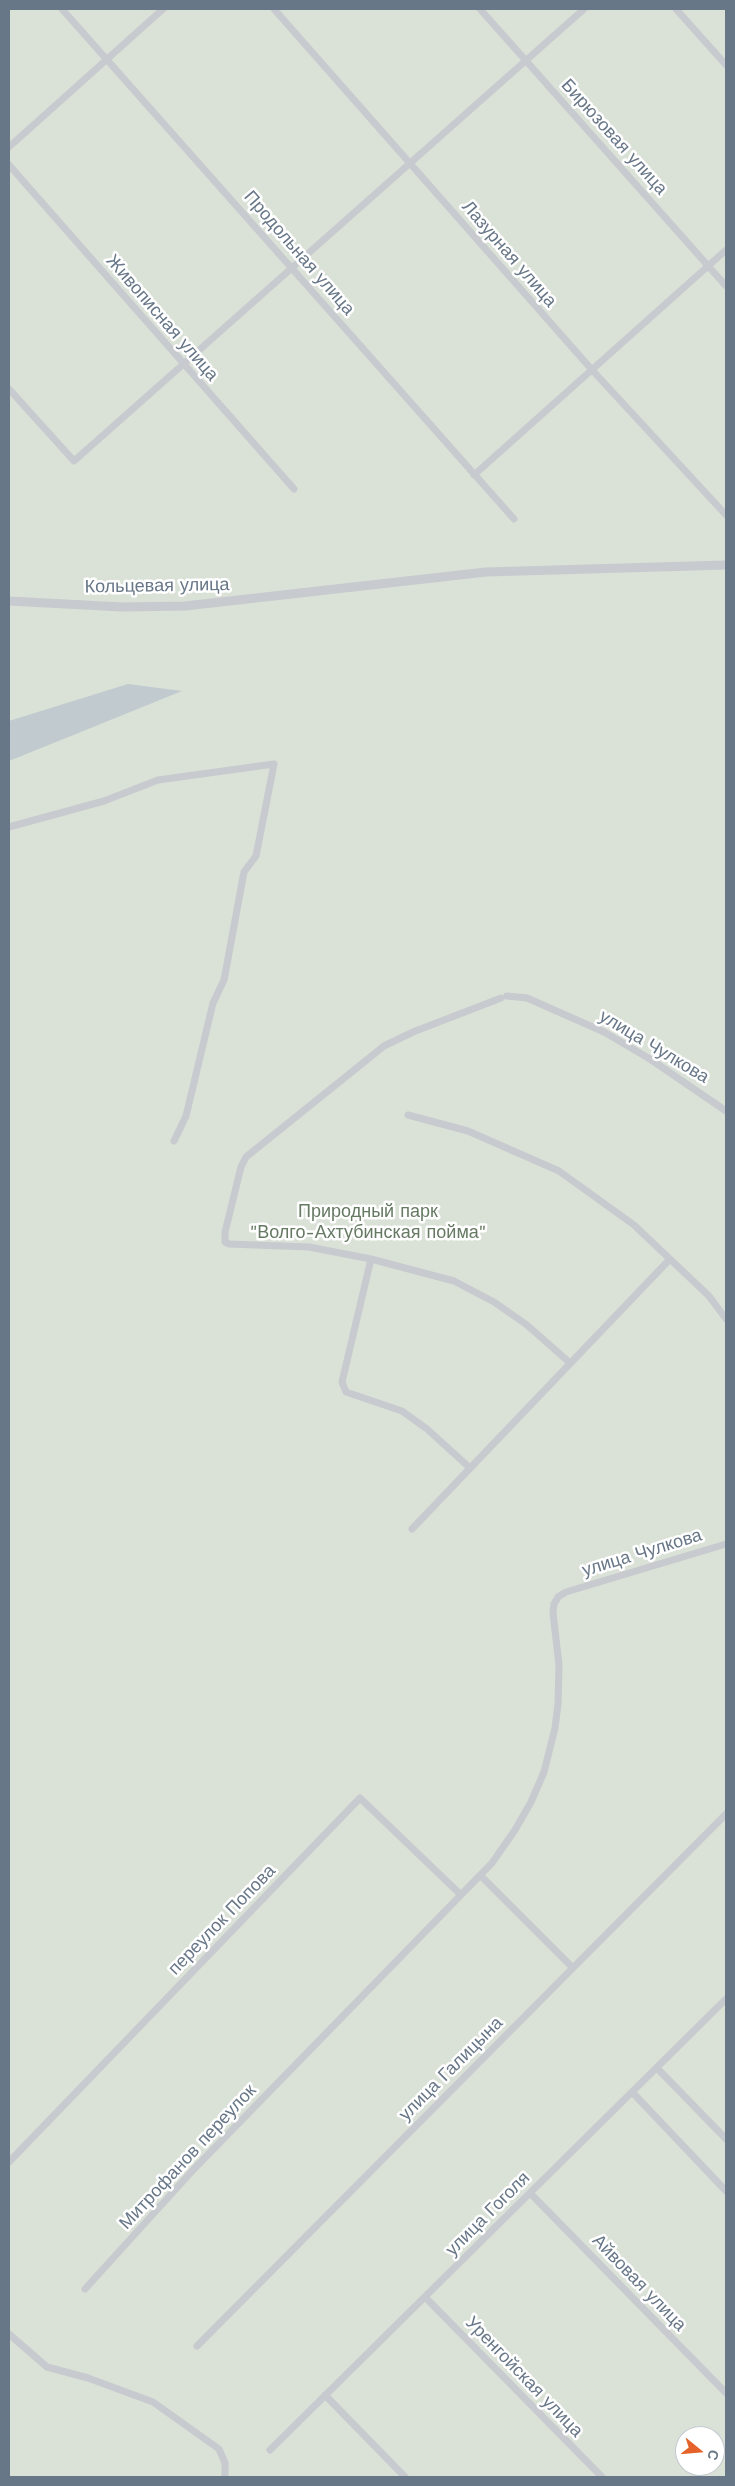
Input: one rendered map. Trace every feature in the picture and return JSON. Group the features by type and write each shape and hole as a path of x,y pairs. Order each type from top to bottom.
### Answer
{"street":[{"name":"Продольная улица","path":"62,9 514,519"},
{"path":"9,147 163,9"},
{"name":"Лазурная улица","path":"274,9 593,372 726,515"},
{"name":"Бирюзовая улица","path":"480,9 726,286"},
{"path":"9,389 74,461 584,9"},
{"path":"676,9 726,65"},
{"name":"Живописная улица","path":"9,166 294,489"},
{"path":"474,475 593,372 726,250"},
{"name":"Кольцевая улица","path":"9,601 122,607 184,606 486,572 726,565"},
{"path":"9,827 104,801 158,780 274,764 256,856 244,872 224,980 213,1003 186,1116 174,1141"},
{"name":"улица Чулкова","path":"372,1259 318,1249 228,1244 225,1242 225,1232 241,1167 246,1157 384,1046 413,1032 504,997 527,998 604,1032 650,1059 726,1112"},
{"path":"408,1115 468,1132 559,1171 628,1220 709,1296 726,1319"},
{"path":"470,1468 427,1429 402,1411 346,1392 342,1382 372,1259 454,1281 494,1302 526,1325 570,1363"},
{"path":"412,1529 670,1259"},
{"name":"улица Чулкова","path":"566,1592 726,1544"},
{"name":"Митрофанов переулок","path":"85,2289 194,2169 480,1875 515,1830 531,1802 544,1772 558,1704 559,1666 554,1604 558,1597 566,1592"},
{"name":"переулок Попова","path":"9,2162 360,1798 460,1894"},
{"name":"улица Галицына","path":"198,2346 726,1814"},
{"path":"480,1875 573,1968"},
{"name":"улица Гоголя","path":"270,2450 726,1999"},
{"path":"657,2068 726,2139"},
{"path":"632,2092 726,2191"},
{"name":"Айвовая улица","path":"530,2193 726,2393"},
{"name":"Уренгойская улица","path":"425,2297 602,2477"},
{"path":"9,2334 47,2367 88,2378 153,2402 219,2449 225,2464 225,2477"},
{"path":"325,2395 405,2477"}],"green space":[{"name":"Природный парк \"Волго-Ахтубинская пойма\"","path":"9,9 726,9 726,2477 9,2477"}],"shaded area":[{"path":"128,684 182,691 9,761 9,721"}]}
